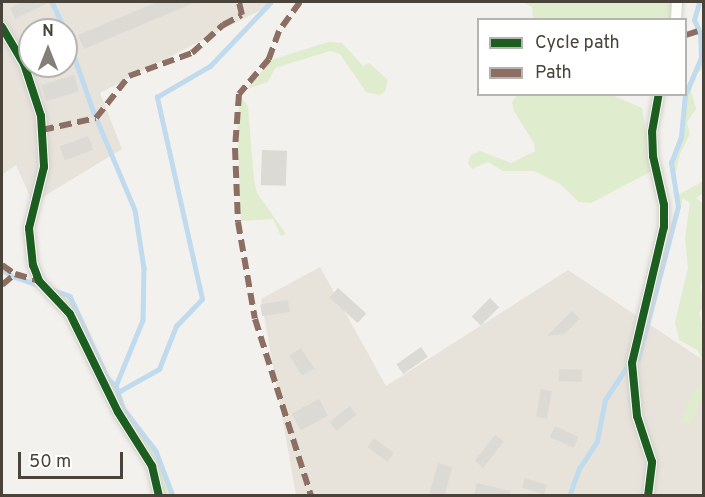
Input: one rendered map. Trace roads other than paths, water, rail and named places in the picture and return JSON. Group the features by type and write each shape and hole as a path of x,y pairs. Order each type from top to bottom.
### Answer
{"street":[{"path":"676,18 678,2"},
{"path":"2,27 24,64 41,116 44,167 28,228 33,265 39,281 70,314 118,412 145,451 159,495"},
{"path":"648,495 652,462 637,416 632,363 664,227 664,204 653,156 652,132 659,96"}],"waterway":[{"path":"52,2 59,18"},
{"path":"687,91 701,57 700,33 694,20 699,2"},
{"path":"118,392 159,369 176,326 202,299 157,97 210,66 270,3"},
{"path":"78,67 94,113"},
{"path":"638,359 678,207 671,163 681,137 685,96"},
{"path":"98,122 135,210 144,268 143,320 116,386 123,408 156,451 173,496"},
{"path":"2,270 11,275"},
{"path":"15,277 35,284"},
{"path":"51,289 70,296 108,379 116,386"},
{"path":"569,496 579,469 597,441 605,400 628,365"}]}
